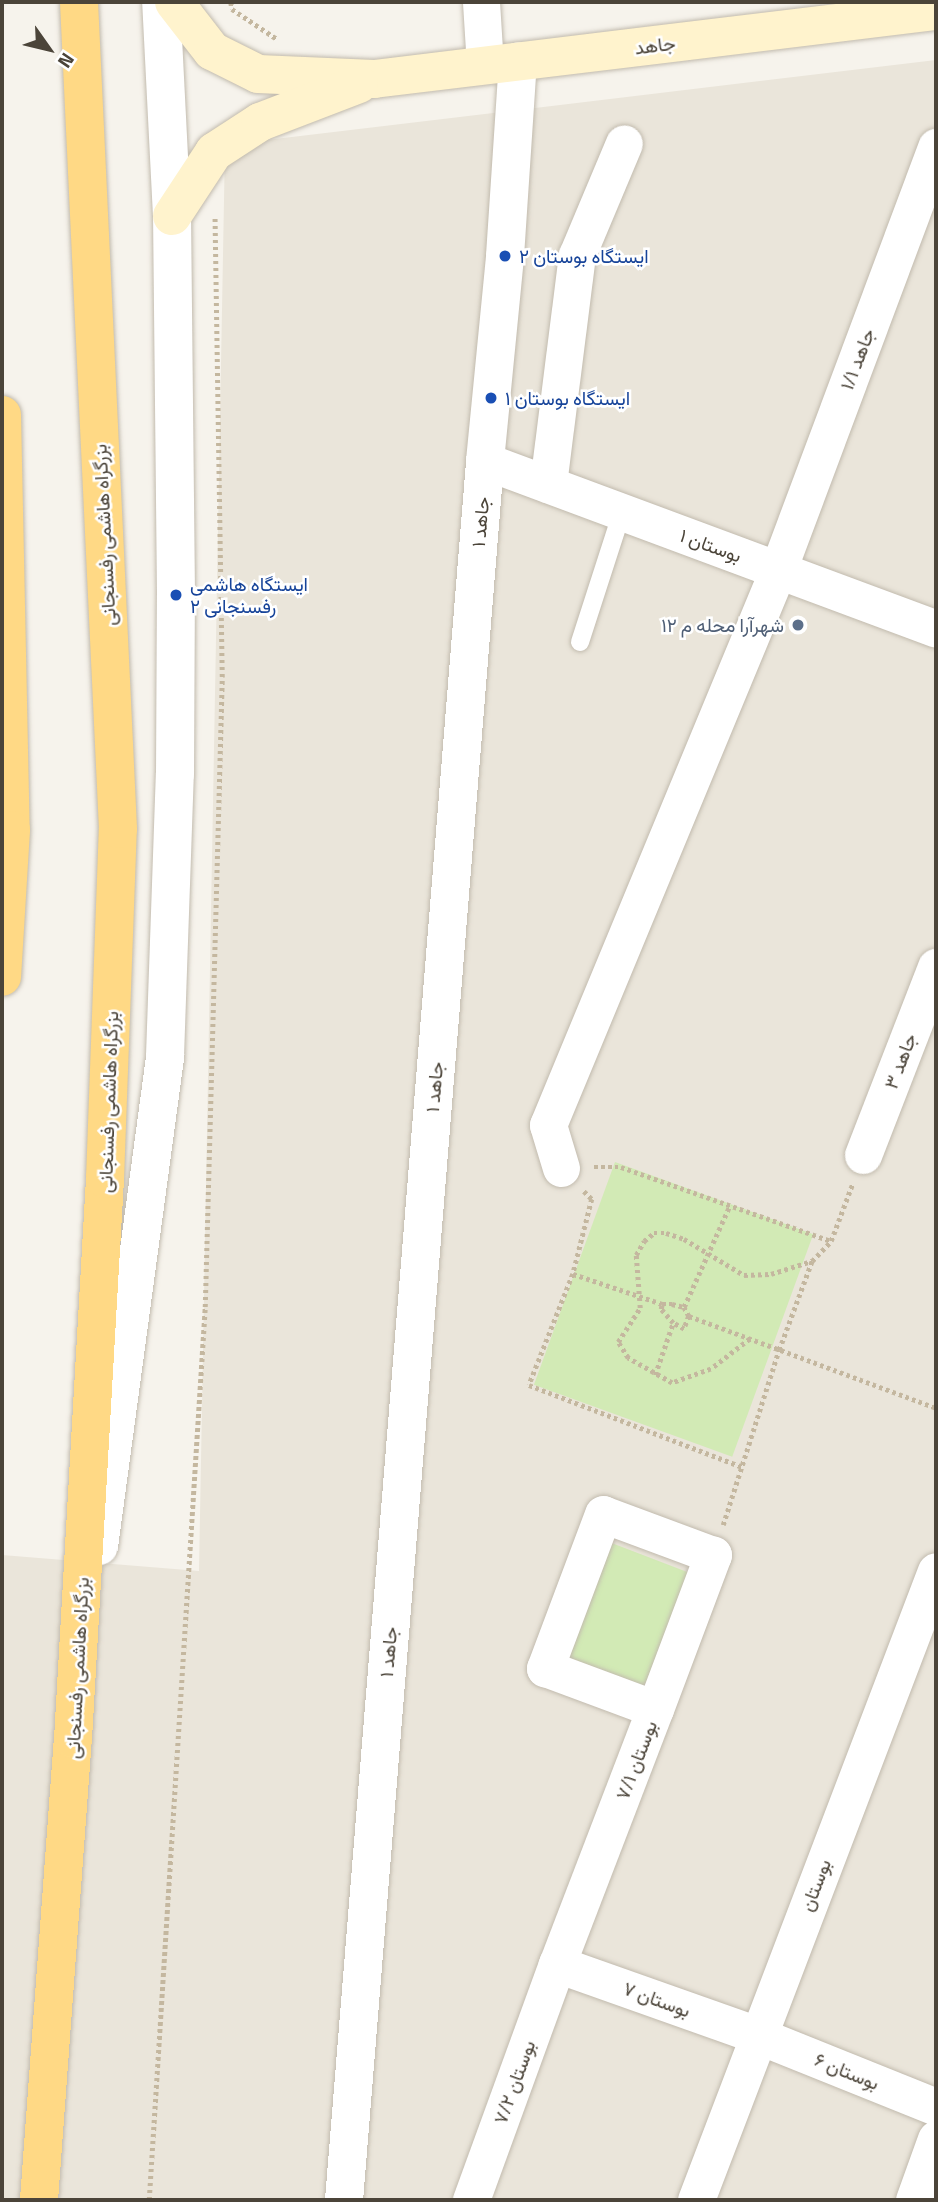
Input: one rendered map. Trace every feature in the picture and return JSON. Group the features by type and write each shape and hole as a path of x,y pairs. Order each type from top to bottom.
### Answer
{"highway":[{"name":"بزرگراه هاشمی رفسنجانی","path":"39,2200 73,1739 105,1179 118,829 79,2"},
{"path":"2,415 11,830 2,977"}],"main road":[{"name":"جاهد","path":"174,2 212,51 258,74 374,79 936,11"},
{"name":"جاهد","path":"173,216 214,152 260,122 374,79"}],"street":[{"path":"73,1739 165,1056 175,747 173,216 161,2"},
{"path":"481,2 501,63"},
{"name":"جاهد ۱","path":"350,2113 485,461 505,256 501,63"},
{"path":"548,484 578,255 624,143"},
{"name":"جاهد ۱/۱","path":"561,1168 548,1125 778,570 936,147"},
{"name":"بوستان ۱","path":"485,461 936,629"},
{"name":"جاهد ۳","path":"863,1155 936,967"},
{"path":"655,1709 545,1668 603,1514 713,1555"},
{"name":"بوستان ۷/۱","path":"557,1964 713,1555"},
{"name":"بوستان","path":"696,2200 936,1571"},
{"name":"بوستان ۷","path":"557,1964 757,2035"},
{"name":"بوستان ۷/۲","path":"471,2200 557,1964"},
{"name":"بوستان ۶","path":"757,2035 936,2107"},
{"path":"344,2200 350,2113"},
{"path":"350,2113 364,2200"},
{"path":"914,2200 936,2139"}],"lane":[{"path":"580,642 622,512"}],"path":[{"path":"149,2200 205,1307 222,677 215,206"},
{"path":"713,1555 779,1350 813,1261 831,1241 863,1155"},
{"path":"561,1168 621,1167 831,1241"},
{"path":"561,1168 592,1199 573,1274 529,1385 743,1467"},
{"path":"684,1307 710,1256 730,1205"},
{"path":"750,1339 711,1369 672,1383 628,1358 618,1342 640,1308 636,1255 644,1241 654,1233 666,1233 684,1239 736,1271 757,1276 771,1275 813,1261"},
{"path":"573,1274 662,1304 684,1307"},
{"path":"662,1304 661,1309 673,1323 684,1329 689,1316"},
{"path":"684,1307 689,1316 936,1408"},
{"path":"655,1375 673,1323"}],"shaded area":[{"path":"936,60 936,2200 2,2200 2,1555 199,1571 225,145"}],"green space":[{"path":"615,1162 813,1234 732,1457 534,1385"},
{"path":"609,1542 691,1574 647,1688 565,1657"}],"place":[{"name":"ایستگاه بوستان ۲","path":"505,256"},
{"name":"ایستگاه بوستان ۱","path":"491,398"},
{"name":"ایستگاه هاشمی رفسنجانی ۲","path":"176,595"},
{"name":"شهرآرا محله م ۱۲","path":"798,625"}]}
